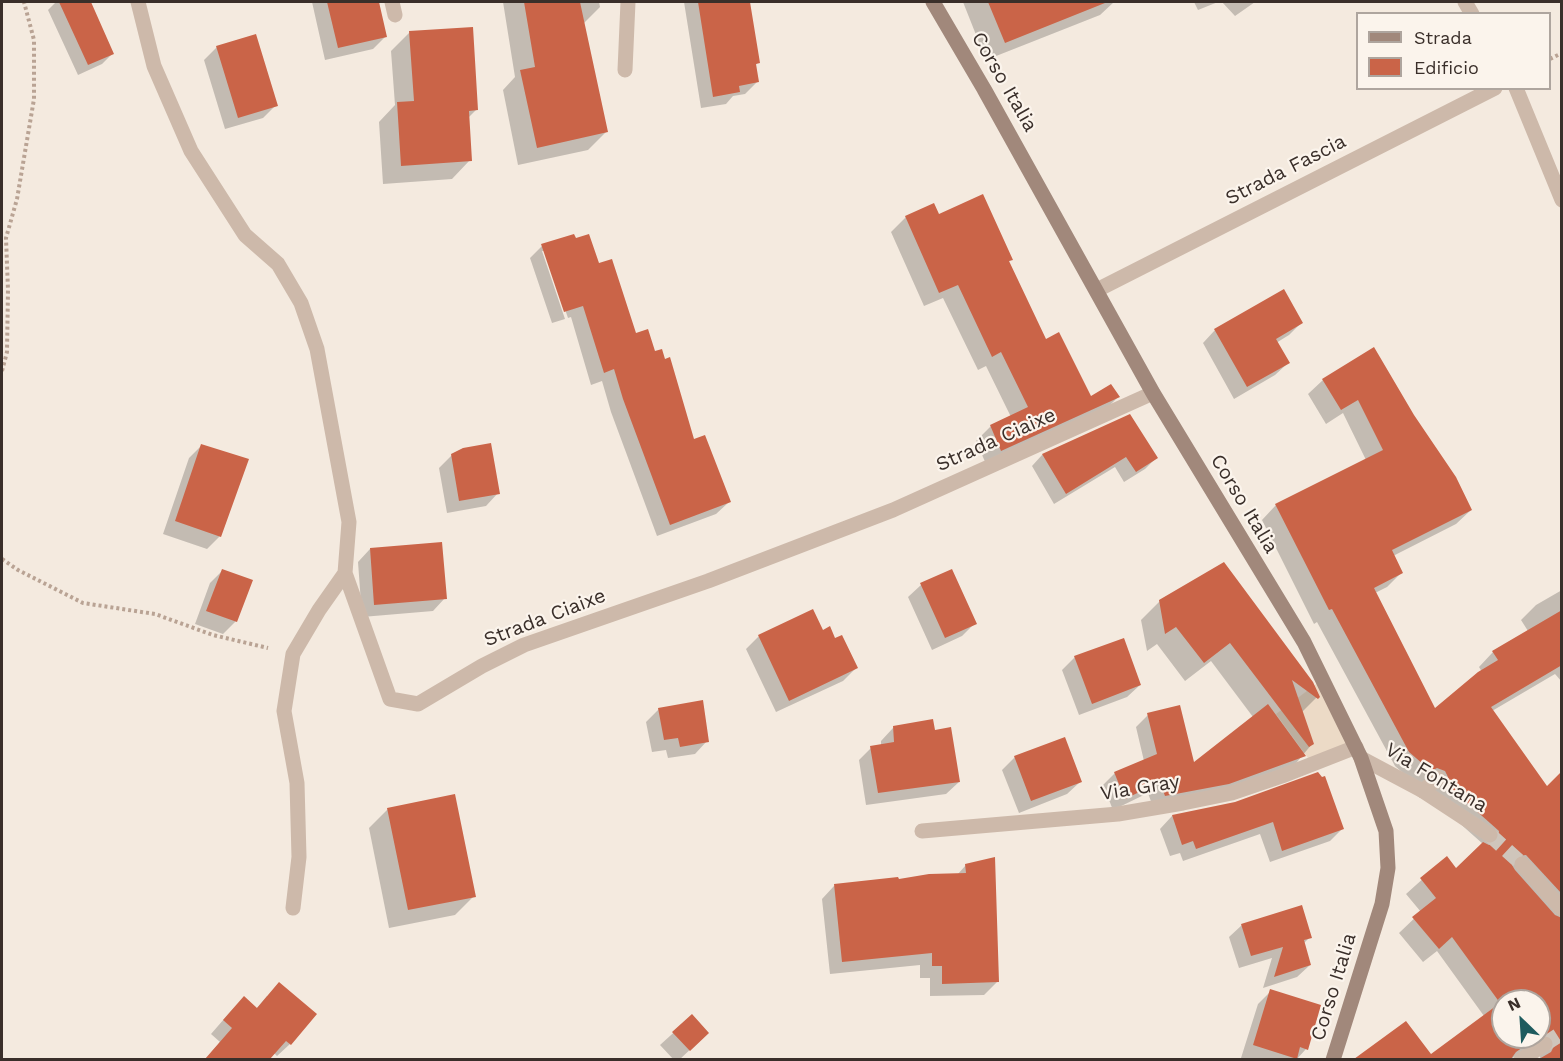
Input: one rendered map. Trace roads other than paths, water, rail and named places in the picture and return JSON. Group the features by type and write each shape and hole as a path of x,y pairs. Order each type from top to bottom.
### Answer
{"main road":[{"name":"Corso Italia","path":"933,2 1153,393 1304,642 1358,752 1386,831 1388,868 1382,904 1333,1059"}],"street":[{"name":"Strada Ciaixe","path":"138,2 154,66 191,151 245,235 278,264 301,303 317,349 349,522 345,573 390,699 418,704 482,666 524,645 708,581 892,510 1153,393"},
{"path":"625,70 628,2"},
{"name":"Strada Fascia","path":"1097,290 1491,90"},
{"path":"1517,90 1562,200"},
{"path":"293,908 299,857 297,783 284,711 293,654 319,610 345,573"},
{"name":"Via Fontana","path":"1358,752 1490,835"},
{"name":"Via Gray","path":"922,831 1118,814 1183,803 1232,793 1358,752"},
{"path":"1423,791 1438,778"},
{"path":"1522,864 1562,909"},
{"path":"1521,1059 1537,1049"}],"tunnel":[{"path":"1490,835 1522,864"},
{"path":"1551,1040 1562,1033"}]}
